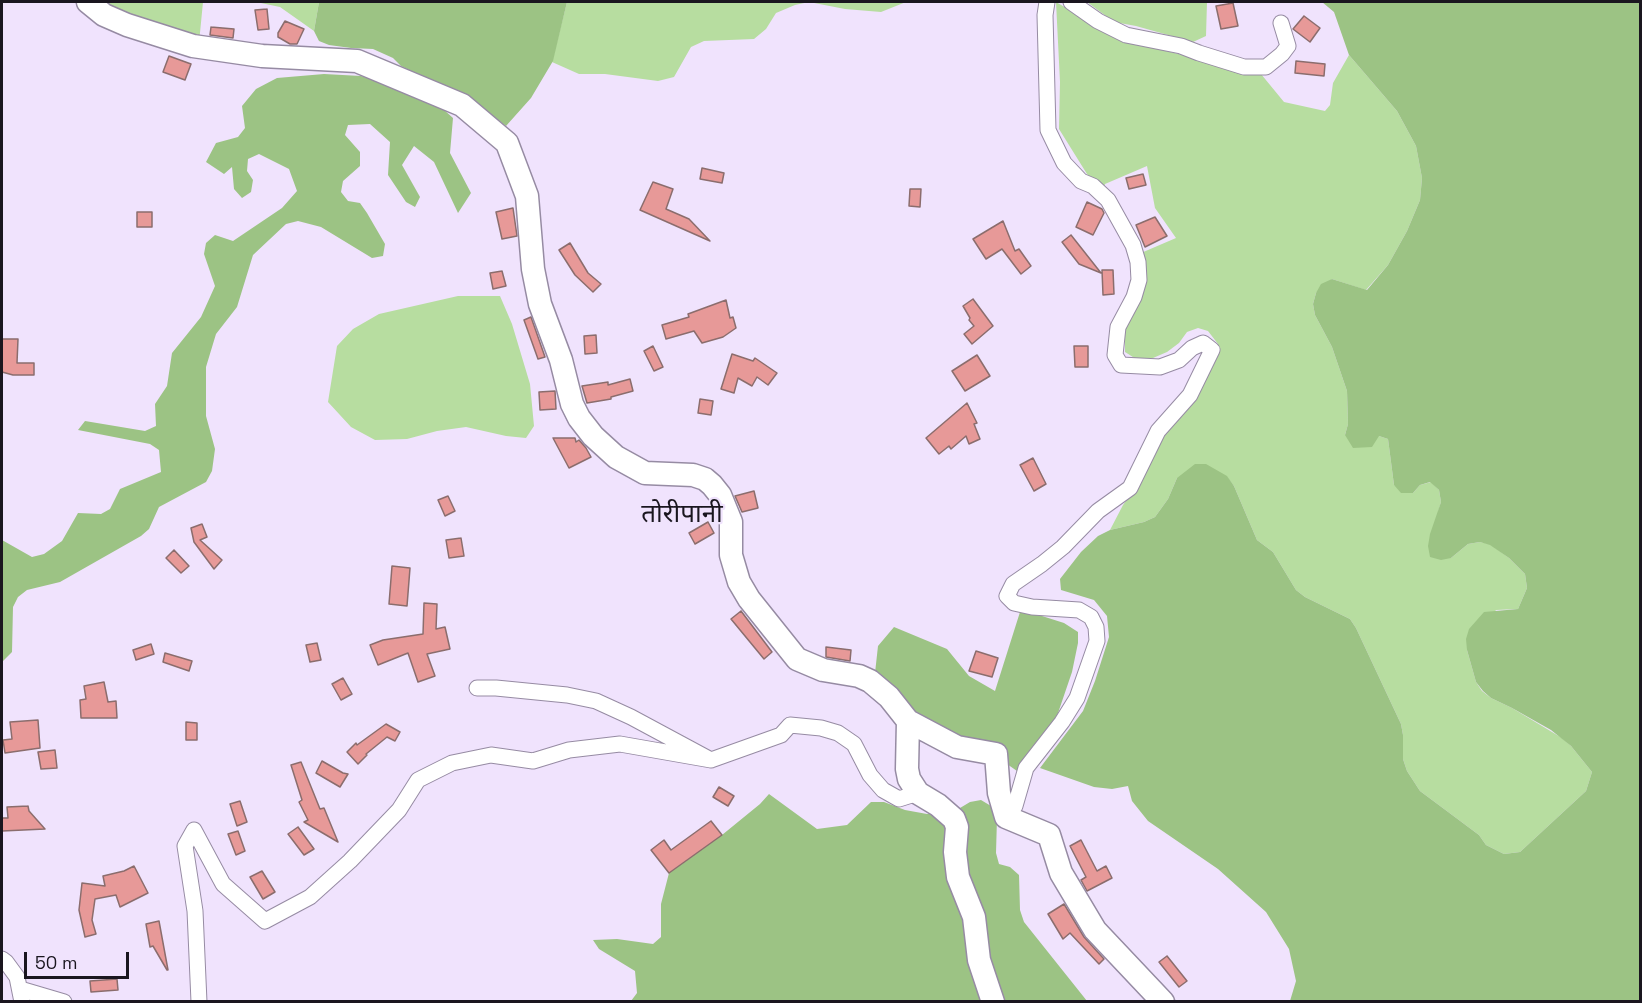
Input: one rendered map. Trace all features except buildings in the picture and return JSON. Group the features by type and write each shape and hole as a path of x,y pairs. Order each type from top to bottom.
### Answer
{"street":[{"path":"88,2 104,15 127,25 193,46 262,56 357,61 462,105 507,143 527,196 533,269 540,303 561,360 572,404 579,418 593,436 631,467 645,473 693,475 705,479 712,485 720,495 731,522 731,555 739,582 749,599 788,650 806,664 823,670 859,676 870,681 889,697 908,721 957,747 996,754 999,793 1006,817"},
{"path":"1006,817 1015,806 1026,768 1062,722 1077,698 1097,641 1096,627 1091,618 1079,610 1032,607 1014,603 1007,596 1013,584 1063,548 1098,511 1130,488 1158,430 1190,395 1212,350 1203,343 1192,348 1179,360 1160,366 1121,365 1115,355 1118,327 1134,297 1139,280 1138,262 1133,245 1108,200 1093,186 1081,181 1064,163 1048,130 1045,15 1047,2"},
{"path":"1071,2 1098,21 1126,35 1181,46 1244,67 1266,68 1288,46 1281,23"},
{"path":"477,688 567,694 596,701 711,760"},
{"path":"908,721 907,769 909,779 918,793 938,805 954,819 957,827 955,852 958,877 974,917 979,960 993,1002"},
{"path":"199,1002 195,911 185,846 194,830 223,884 265,921 310,897 350,861 399,810 417,780 452,763 491,755 533,761 569,750 596,745 620,744 711,760 781,735 790,725 821,728 838,733 855,744 870,775 883,790 899,799 918,793"},
{"path":"1006,817 1049,835 1061,873 1095,930 1163,1002"},
{"path":"2,959 17,977 21,995 64,1002"}],"green space":[{"path":"97,2 203,2 199,43"},
{"path":"256,2 319,2 314,31 280,7"},
{"path":"319,2 567,2 553,61 531,98 506,126 477,104 401,66 393,58 373,49 329,45 319,41 314,31"},
{"path":"567,2 809,2 776,13 766,29 754,39 704,41 691,47 674,77 658,81 605,74 579,74 552,62"},
{"path":"809,2 906,2 881,12 845,9"},
{"path":"1056,2 1121,40 1261,74 1284,102 1325,111 1330,105 1333,83 1349,55 1397,111 1416,146 1422,178 1420,200 1407,231 1388,265 1366,290 1332,279 1316,293 1313,304 1315,315 1332,347 1347,391 1348,424 1345,435 1379,436 1388,439 1394,485 1413,493 1420,485 1431,482 1439,490 1441,502 1438,512 1451,558 1468,544 1480,542 1490,544 1525,574 1527,588 1518,609 1496,610 1467,650 1476,682 1491,698 1562,738 1592,772 1586,791 1520,852 1504,854 1486,845 1479,835 1420,791 1407,771 1403,759 1401,724 1356,628 1350,619 1305,597 1296,590 1273,552 1257,540 1234,486 1226,476 1177,478 1168,499 1155,517 1110,530 1134,490 1167,425 1199,390 1207,377 1218,344 1208,331 1198,328 1187,332 1179,343 1167,352 1153,358 1136,359 1125,352 1125,334 1141,253 1176,238 1155,208 1147,166 1105,184 1103,190 1087,174 1059,129 1060,82"},
{"path":"1087,2 1207,2 1206,36 1193,42 1114,22"},
{"path":"1322,2 1640,2 1640,1001 1290,1001 1296,981 1289,949 1266,912 1218,869 1148,821 1132,801 1128,786 1112,789 1094,787 1040,768 1083,711 1109,637 1107,616 1094,600 1061,590 1060,579 1081,552 1098,536 1110,530 1155,517 1168,499 1177,478 1195,464 1206,464 1227,476 1234,486 1257,540 1273,552 1296,590 1305,597 1350,619 1356,628 1401,724 1403,759 1407,771 1420,791 1479,835 1486,845 1504,854 1520,852 1586,791 1592,772 1571,746 1551,730 1491,698 1483,691 1476,682 1467,650 1466,639 1469,629 1484,612 1518,609 1527,588 1525,574 1509,558 1490,545 1480,542 1468,544 1451,558 1441,560 1430,557 1428,546 1430,534 1441,502 1439,490 1430,482 1420,485 1413,493 1401,493 1394,485 1388,439 1379,436 1372,447 1353,448 1345,435 1348,424 1347,391 1332,347 1315,315 1313,304 1316,293 1321,284 1332,279 1367,290 1388,265 1407,231 1420,200 1422,178 1416,146 1397,111 1349,55 1334,12"},
{"path":"324,74 361,76 399,88 443,109 453,118 450,153 471,193 458,213 434,162 414,146 402,165 420,197 415,207 406,202 388,175 390,142 370,124 348,125 345,135 360,152 360,166 343,181 341,192 348,201 360,203 367,213 385,244 383,256 372,258 321,227 298,221 286,224 253,255 237,307 216,334 206,367 206,416 215,449 212,471 206,482 159,507 149,529 141,536 60,582 27,590 18,597 13,607 12,652 2,662 2,540 32,557 44,554 62,541 78,513 101,514 110,509 120,489 161,472 159,450 150,444 78,430 85,421 145,431 156,426 155,404 167,386 172,353 201,317 215,286 204,254 206,243 215,235 233,241 282,208 297,191 289,169 259,154 248,159 247,171 253,180 251,192 242,198 234,189 232,167 224,174 206,162 216,143 238,137 245,128 242,106 256,89 277,78"},
{"path":"458,296 500,296 512,324 530,384 534,426 526,438 466,427 437,431 407,439 375,440 351,427 328,402 337,346 353,329 379,314"},
{"path":"1020,612 1064,623 1078,632 1078,643 1072,672 1057,716 1017,771 977,743 940,727 919,721 874,682 878,646 894,627 947,649 969,676 995,691"},
{"path":"769,794 817,829 847,825 871,802 884,802 905,810 927,814 960,808 970,802 981,800 991,806 997,818 996,853 999,864 1010,867 1019,875 1020,910 1024,922 1087,1001 631,1001 637,993 635,971 599,949 593,940 617,939 653,944 661,937 661,904 669,873 722,835"}],"district":[{"name":"तोरीपानी","path":"682,515"}]}
